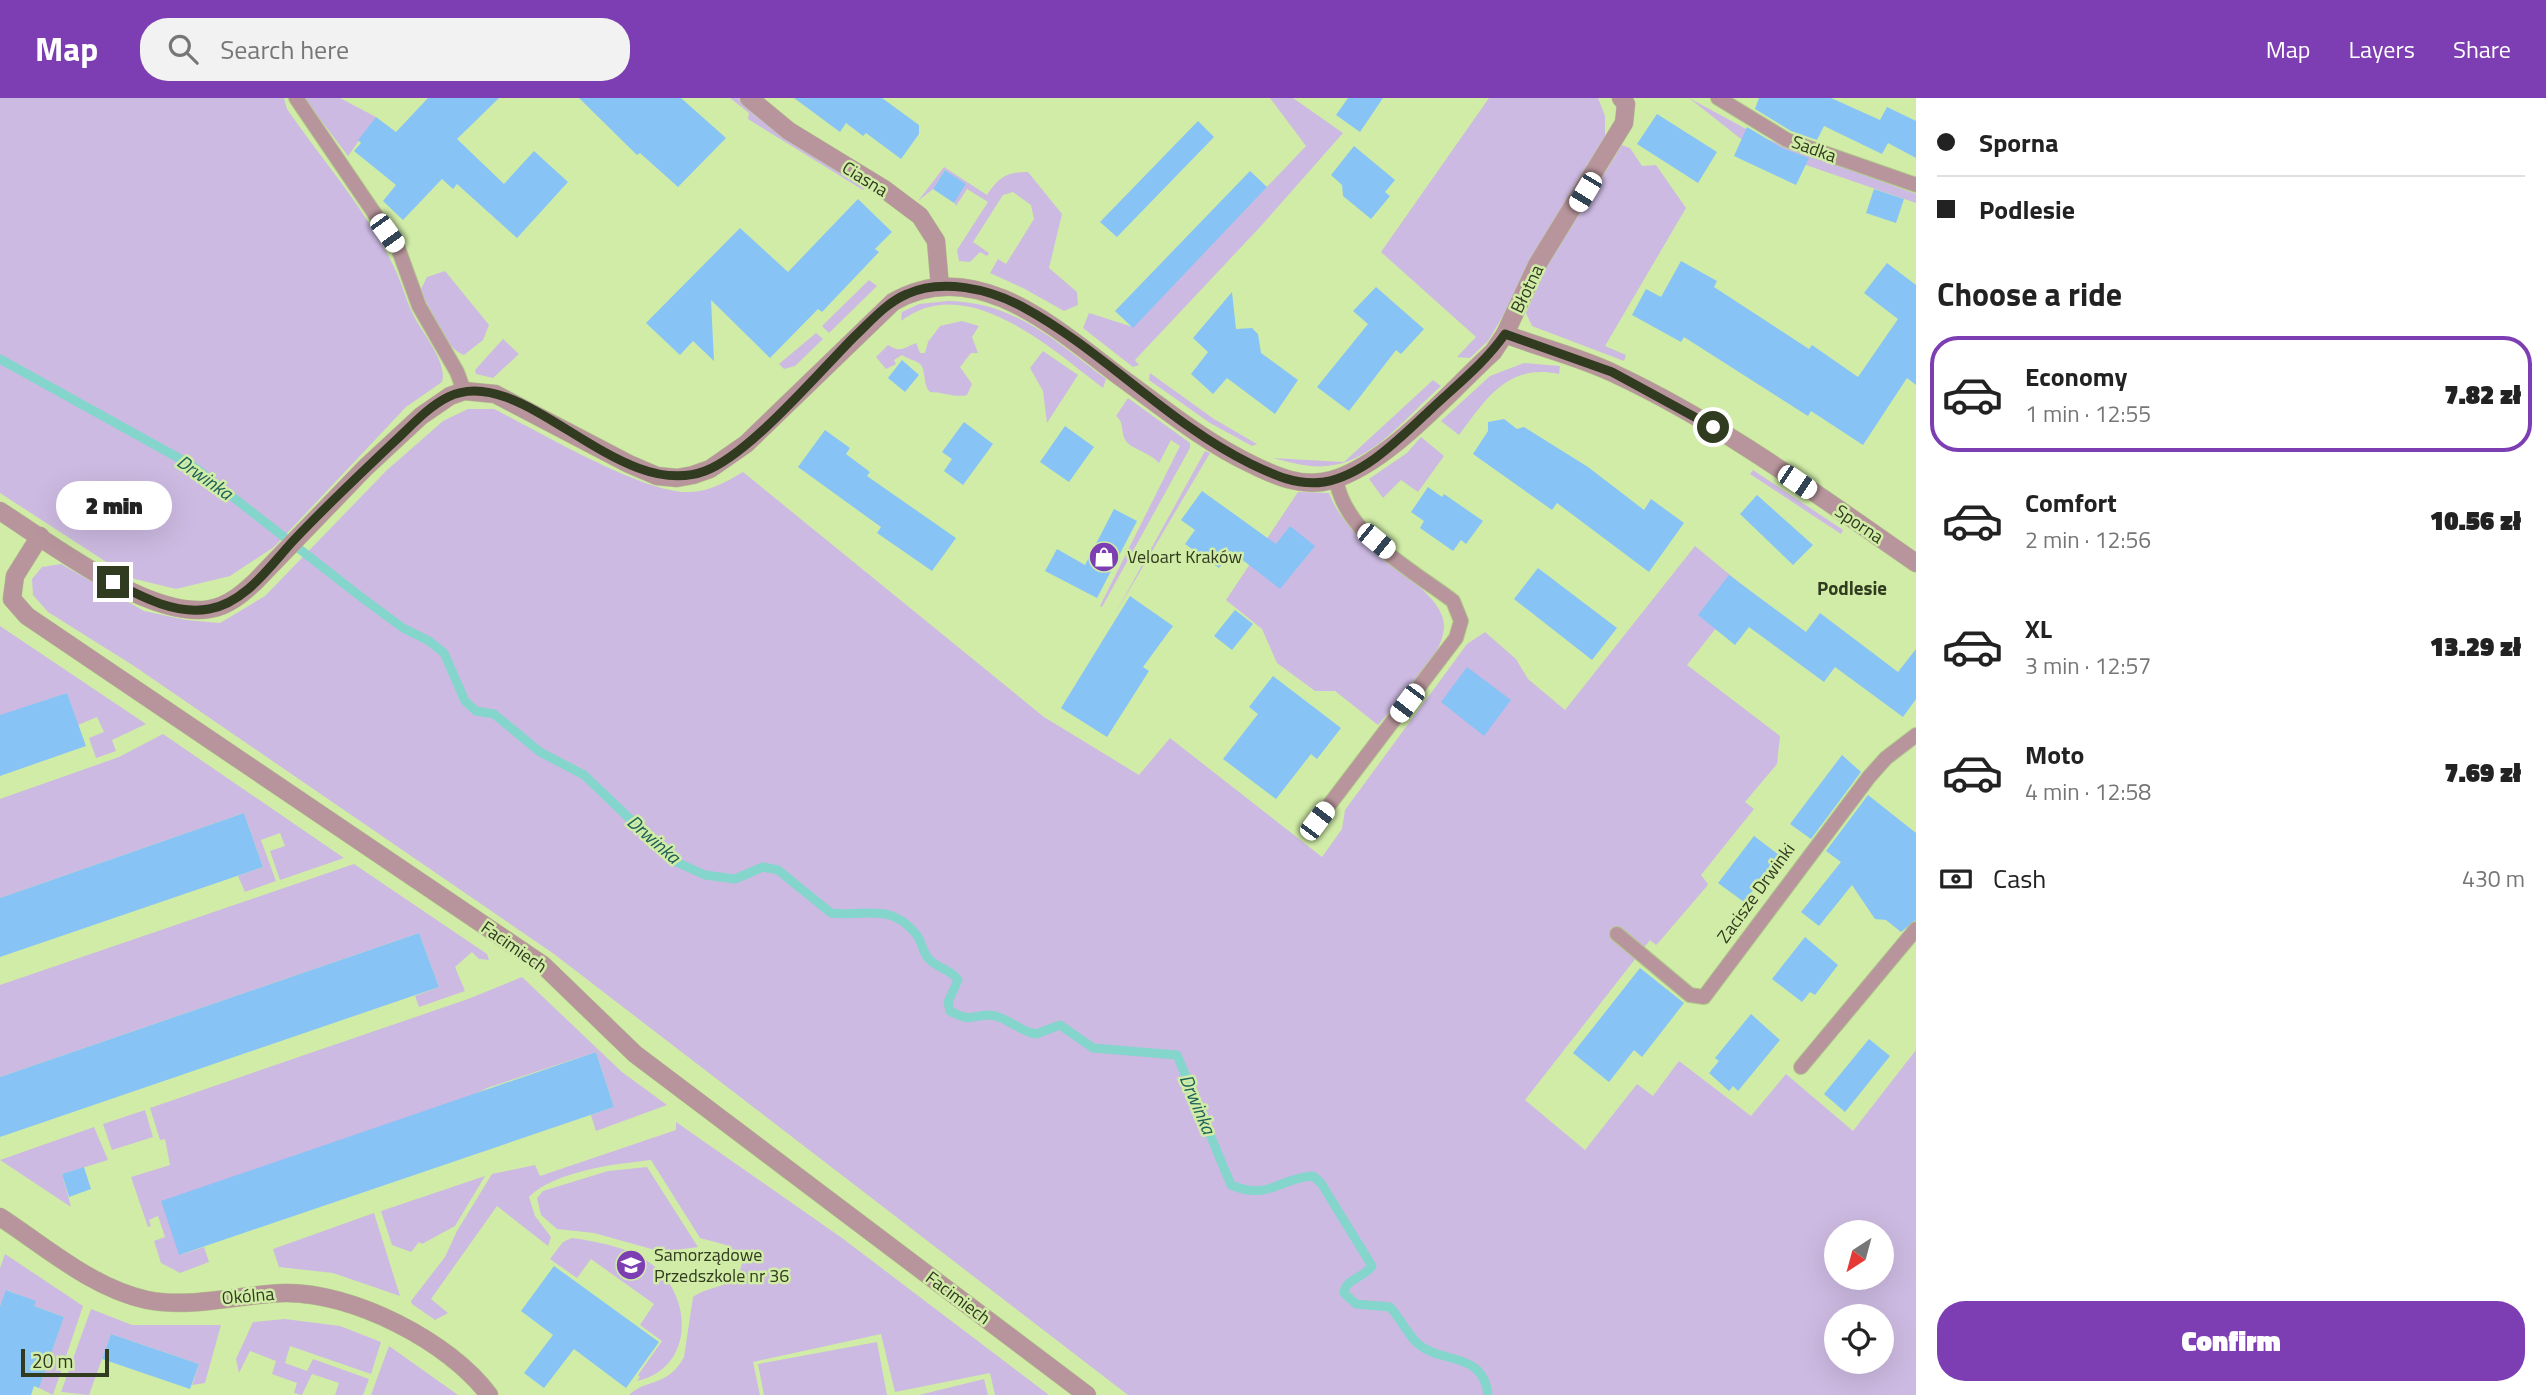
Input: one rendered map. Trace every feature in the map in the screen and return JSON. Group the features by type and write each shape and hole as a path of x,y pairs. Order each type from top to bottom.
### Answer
{"street":[{"name":"Ciasna","path":"750,98 789,131 884,189 920,216 936,241 940,287"},
{"name":"Błotna","path":"940,287 976,290 1020,305 1193,430 1272,474 1307,483 1336,479 1366,464 1390,446 1493,352 1505,334 1537,265 1616,140 1624,123 1628,100"},
{"path":"0,511 142,597 190,610 225,604 238,597 331,502 421,416 438,403 464,391 478,391 506,398 628,464 657,476 677,478 693,475 710,469 746,444 886,307 907,293 940,287"},
{"name":"Sporna","path":"1505,334 1612,372 1658,395 1780,470 1916,563"},
{"name":"Facimiech","path":"40,536 15,576 12,599 27,616 543,965 635,1054 1087,1395"},
{"name":"Okólna","path":"0,1217 93,1279 117,1291 149,1300 183,1302 285,1293 316,1295 362,1307 411,1331 455,1362 488,1395"}],"lane":[{"path":"296,98 398,248 419,306 457,372 464,391"},
{"name":"Sadka","path":"1718,98 1787,140 1916,185"},
{"path":"1317,821 1456,638 1461,621 1453,601 1350,518 1339,496 1336,479"},
{"name":"Zacisze Drwinki","path":"1617,934 1690,995 1703,997 1869,777 1886,758 1916,735"},
{"path":"1801,1067 1916,929"}],"shaded area":[{"path":"0,98 284,98 287,109 372,227 397,275 413,314 438,356 443,374 442,382 406,407 274,547 230,576 176,589 131,578 0,493"},
{"path":"304,98 340,98 376,117 348,156"},
{"path":"730,98 738,98 785,137 867,186 863,190 748,119 749,113"},
{"path":"1270,98 1293,98 1343,133 1261,226 1135,360 1139,365 1133,367 1083,328 1089,313 1133,327 1306,146"},
{"path":"1489,98 1598,98 1605,116 1605,145 1488,341 1470,358 1457,357 1476,337 1381,252"},
{"path":"1689,98 1761,137 1916,194 1916,203 1780,156 1741,139"},
{"path":"1622,145 1630,148 1642,166 1656,165 1686,208 1605,346 1626,355 1624,361 1532,326 1526,313 1547,266"},
{"path":"944,167 987,195 1004,177 1028,172 1062,214 1049,268 1077,292 1078,305 1064,311 990,273 998,259 1006,264 1034,219 1031,205 1013,192 1003,195 973,242 989,253 987,256 980,252 970,262 959,261 957,250 988,202 967,189 956,206 954,202 966,184 945,170 933,189 918,201"},
{"path":"445,271 489,325 483,340 464,355 445,337 421,289 427,277"},
{"path":"869,280 877,286 829,333 822,326"},
{"path":"948,301 994,308 1033,326 1106,379 1103,388 1035,337 1008,321 981,310 953,305 927,308 901,321 902,312 919,304"},
{"path":"962,321 979,326 972,337 978,353 971,353 960,367 972,384 967,395 930,392 919,363 902,355 894,360 896,364 886,369 876,357 888,345 899,349 916,343 920,353 925,353 928,342 940,326"},
{"path":"816,333 823,339 795,366 784,369 779,364"},
{"path":"503,339 519,354 493,378 476,374 475,370"},
{"path":"1043,351 1078,375 1047,423 1043,391 1030,368"},
{"path":"1524,363 1560,366 1559,374 1541,372 1512,379 1489,397 1459,435 1441,421 1490,376"},
{"path":"1150,373 1214,419 1257,444 1252,446 1210,423 1149,380"},
{"path":"1433,380 1441,386 1388,436 1358,457 1343,463 1326,466 1272,458 1344,462"},
{"path":"1128,398 1190,443 1190,448 1102,607 1100,606 1180,446 1171,440 1159,463 1128,444 1121,422 1116,416"},
{"path":"468,409 494,409 618,472 667,489 702,491 743,472 1044,717 1139,775 1170,738 1322,857 1342,829 1345,810 1467,644 1485,632 1516,659 1528,679 1565,710 1695,546 1747,589 1687,665 1780,736 1777,764 1745,802 1754,809 1701,875 1707,886 1656,945 1650,940 1525,1100 1585,1150 1637,1084 1653,1096 1679,1061 1751,1116 1786,1074 1853,1131 1916,1050 1916,1395 1128,1395 554,954 134,666 48,612 33,595 32,579 42,567 61,564 144,611 186,620 220,623 265,596 387,470 443,421"},
{"path":"1421,437 1444,456 1418,492 1401,480 1383,498 1369,479 1407,453"},
{"path":"1205,451 1210,453 1115,614"},
{"path":"1753,470 1843,530 1841,534 1750,474"},
{"path":"1298,492 1329,493 1340,514 1355,533 1426,593 1442,616 1444,628 1435,654 1418,680 1378,725 1335,691 1315,691 1277,663 1262,629 1226,600"},
{"path":"0,626 146,724 112,740 116,751 96,758 89,738 104,732 97,717 78,725 67,693 0,716"},
{"path":"163,734 344,858 280,880 270,851 285,846 280,833 261,840 276,881 245,892 238,876 263,867 244,813 0,898 0,799 119,757"},
{"path":"354,864 487,954 489,960 479,959 472,952 455,967 465,991 419,1007 415,996 439,987 419,933 0,1077 0,985"},
{"path":"522,977 622,1072 667,1105 596,1131 591,1115 614,1107 596,1052 487,1088 180,1255 204,1247 209,1262 180,1273 161,1263 154,1241 165,1237 158,1216 149,1220 151,1226 148,1227 131,1177 170,1165 165,1139 160,1140 150,1108 468,999"},
{"path":"145,1110 153,1137 112,1150 103,1124"},
{"path":"676,1122 842,1238 1049,1395 995,1395 990,1373 895,1392 881,1334 753,1362 760,1395 629,1395 664,1378 678,1367 684,1357 693,1297 724,1285 736,1277 742,1261 730,1246 700,1238 651,1160 586,1170 554,1181 529,1197 535,1216 551,1237 548,1246 497,1206 431,1299 448,1313 435,1320 412,1304 411,1301 445,1257 457,1231 492,1174 535,1165 540,1176 676,1130"},
{"path":"94,1127 108,1160 62,1174 71,1207 0,1160"},
{"path":"647,1167 698,1247 662,1252 594,1233 557,1229 541,1215 537,1198 543,1191 608,1171"},
{"path":"485,1176 455,1226 422,1244 419,1242 411,1252 392,1245 381,1211"},
{"path":"374,1213 400,1296 333,1273 279,1267 273,1249"},
{"path":"572,1238 626,1250 646,1260 667,1280 676,1296 682,1331 678,1348 669,1363 655,1374 637,1381 640,1377 638,1375 662,1341 640,1325 654,1304 591,1259 577,1278 550,1259 563,1242"},
{"path":"5,1254 83,1306 53,1395 39,1388 64,1317 34,1306 35,1301 7,1290 0,1306 0,1268"},
{"path":"91,1309 132,1325 221,1325 205,1383 192,1385 199,1364 111,1334 89,1395 61,1392"},
{"path":"285,1319 340,1326 381,1342 371,1374 290,1346 285,1363 307,1371 313,1359 369,1379 363,1395 335,1395 339,1383 312,1374 302,1395 294,1393 297,1383 272,1374 276,1361 250,1351 239,1373 236,1359 253,1322"},
{"path":"877,1342 887,1395 764,1395 758,1364"},
{"path":"389,1346 458,1395 371,1395"},
{"path":"984,1379 988,1395 919,1395"}],"building":[{"path":"428,98 499,98 457,139 504,184 534,151 568,182 517,238 457,184 453,189 442,179 403,220 383,201 396,185 354,151 361,143 358,140 376,117 396,132"},
{"path":"579,98 681,98 726,138 678,187 640,153 637,155"},
{"path":"794,98 882,98 919,125 919,134 901,159 866,133 863,136 846,123 840,132"},
{"path":"1348,98 1383,98 1360,132 1336,115"},
{"path":"1759,98 1831,98 1880,120 1887,107 1916,121 1916,158 1888,143 1882,154 1824,126 1817,140 1791,131 1755,109"},
{"path":"1657,114 1717,152 1698,183 1637,144"},
{"path":"1198,121 1214,137 1117,237 1100,222"},
{"path":"1747,127 1782,148 1809,158 1796,185 1734,156"},
{"path":"1354,146 1395,180 1385,192 1390,196 1371,219 1343,196 1342,185 1331,175"},
{"path":"945,170 966,184 954,203 933,189"},
{"path":"1250,171 1267,187 1133,328 1115,311"},
{"path":"1874,189 1904,199 1896,223 1866,213"},
{"path":"858,199 892,232 875,249 879,252 822,312 818,309 770,358 711,300 714,361 693,341 680,355 646,323 740,228 788,272"},
{"path":"1681,261 1717,281 1714,287 1809,349 1812,345 1858,377 1898,319 1864,293 1887,263 1916,285 1916,385 1907,378 1863,445 1811,411 1808,416 1684,337 1681,342 1632,315 1646,289 1661,297"},
{"path":"1376,287 1424,329 1401,354 1396,350 1349,411 1317,387 1368,324 1353,311"},
{"path":"1232,292 1236,329 1252,328 1258,334 1261,353 1298,380 1275,414 1227,378 1213,394 1191,374 1208,352 1193,338"},
{"path":"902,360 919,375 905,392 888,378"},
{"path":"1504,419 1517,429 1524,427 1588,467 1644,510 1651,499 1684,523 1649,572 1557,503 1552,510 1473,454 1488,431 1488,422"},
{"path":"964,422 993,444 963,485 944,471 952,459 942,452"},
{"path":"1065,426 1094,447 1069,482 1040,462"},
{"path":"825,430 850,448 846,454 870,472 867,476 956,538 932,571 877,533 881,527 798,467"},
{"path":"1428,487 1442,497 1444,494 1483,521 1466,544 1461,540 1453,551 1420,528 1424,521 1411,512"},
{"path":"1202,491 1276,544 1290,526 1315,546 1280,589 1231,551 1219,568 1185,544 1195,530 1181,520"},
{"path":"1757,495 1813,545 1793,565 1740,514"},
{"name":"Veloart Kraków","path":"1114,509 1137,521 1097,598 1045,571 1057,549 1085,565"},
{"path":"1538,568 1617,628 1592,660 1514,599"},
{"path":"1729,575 1806,632 1820,613 1898,672 1916,649 1916,699 1903,717 1835,667 1824,682 1749,627 1735,645 1698,615"},
{"path":"1130,596 1173,626 1143,667 1149,671 1107,737 1061,708"},
{"path":"1235,610 1253,624 1232,650 1214,636"},
{"path":"1467,667 1511,700 1484,736 1441,702"},
{"path":"1273,676 1341,728 1317,759 1311,754 1276,799 1223,759 1258,714 1249,707"},
{"path":"67,693 86,746 0,776 0,715"},
{"path":"1842,755 1861,772 1811,839 1790,824"},
{"path":"1868,795 1916,833 1916,920 1901,932 1886,920 1875,919 1852,885 1819,926 1801,912 1841,862 1826,851"},
{"path":"244,813 263,867 0,957 0,898"},
{"path":"1754,836 1779,855 1744,902 1718,883"},
{"path":"419,933 439,987 0,1137 0,1077"},
{"path":"1805,937 1838,965 1815,995 1810,992 1802,1002 1772,979"},
{"path":"1640,968 1684,1003 1642,1057 1634,1050 1609,1082 1573,1053"},
{"path":"1751,1014 1780,1040 1738,1091 1733,1086 1729,1091 1709,1073 1719,1061 1715,1058"},
{"path":"1869,1039 1890,1056 1845,1112 1824,1094"},
{"path":"596,1052 614,1107 179,1255 161,1201"},
{"path":"84,1167 91,1189 69,1197 62,1174"},
{"path":"554,1266 659,1342 626,1388 574,1349 544,1388 524,1373 553,1335 521,1311"},
{"path":"6,1290 36,1301 34,1306 64,1317 39,1388 34,1386 31,1395 0,1395 0,1306"},
{"path":"111,1334 199,1364 190,1389 102,1359"}],"waterway":[{"name":"Drwinka","path":"0,359 193,466 361,597 403,628 429,641 444,653 465,701 476,711 494,714 540,752 584,775 674,861 705,875 735,879 763,867 778,870 831,913 877,913 897,918 916,934 932,962 958,980 948,1002 950,1011 962,1016 995,1016 1036,1034 1060,1025 1093,1048 1177,1055 1231,1185 1255,1191 1265,1190 1313,1176 1321,1183 1372,1266 1351,1281 1344,1293 1356,1304 1390,1307 1417,1343 1427,1350 1460,1360 1478,1371 1488,1395"}],"place":[{"name":"Veloart Kraków","path":"1104,557"},
{"name":"Samorządowe Przedszkole nr 36","path":"631,1265"}],"district":[{"name":"Podlesie","path":"1852,588"}],"route":[{"path":"113,582 165,606 190,610 210,609 238,597 331,502 421,416 450,396 464,391 478,391 506,398 628,464 657,476 677,478 710,469 746,444 879,313 907,293 940,287 976,290 1020,305 1193,430 1236,457 1290,481 1307,483 1336,479 1366,464 1390,446 1493,352 1505,334 1612,372 1713,427"}]}
